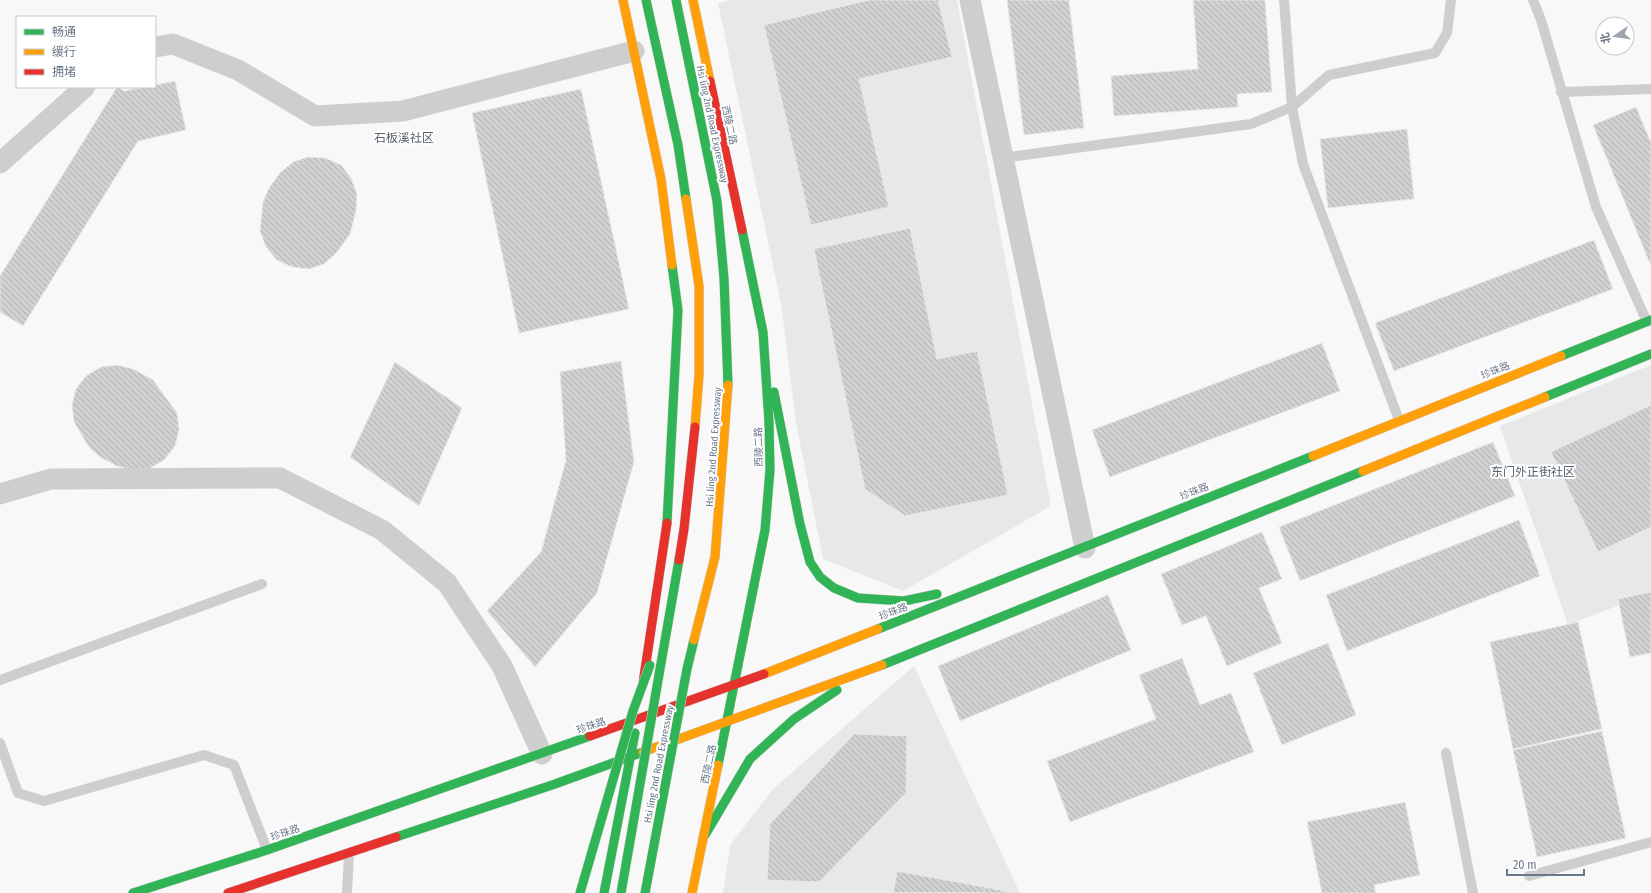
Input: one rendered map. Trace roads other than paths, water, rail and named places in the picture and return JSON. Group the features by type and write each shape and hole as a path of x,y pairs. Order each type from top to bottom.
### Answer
{"main road":[{"path":"604,893 631,756 667,533 678,310 661,179 623,0"},
{"name":"Hsi ling 2nd Road Expressway","path":"621,893 684,530 693,452 699,375 699,286 678,145 646,0"},
{"name":"Hsi ling 2nd Road Expressway","path":"645,893 687,669 715,557 729,376 718,201 676,0"},
{"name":"西陵二路","path":"692,893 728,721 765,530 770,470 769,422 763,332 693,0"},
{"name":"珍珠路","path":"133,893 267,850 637,721 735,685 1085,548 1399,420 1649,321"},
{"path":"763,332 800,524 810,562 820,577 834,588 858,598 904,601 948,592 1023,572"},
{"path":"228,893 349,854 631,756 865,672 1651,354"},
{"path":"580,893 633,711 669,611"},
{"path":"704,836 750,759 794,719 865,672"}],"street":[{"path":"970,0 1085,548"},
{"path":"156,47 173,44 238,70 315,116 403,111 634,51"},
{"path":"0,163 84,88"},
{"path":"0,494 51,479 280,478 382,530 447,583 502,666 542,754"}],"lane":[{"path":"1284,0 1292,107 1303,164 1335,244 1399,420"},
{"path":"1002,158 1252,124 1292,107 1330,75 1435,53 1447,33 1451,0"},
{"path":"1533,0 1541,20 1596,207 1649,321"},
{"path":"1561,92 1651,89"},
{"path":"0,680 262,584"},
{"path":"0,743 18,793 44,801 204,755 234,765 267,850"},
{"path":"1446,753 1473,893"},
{"path":"1529,876 1651,842"},
{"path":"347,893 349,854"}],"district":[{"name":"石板溪社区","path":"404,138"},
{"name":"东门外正街社区","path":"1533,472"}]}
